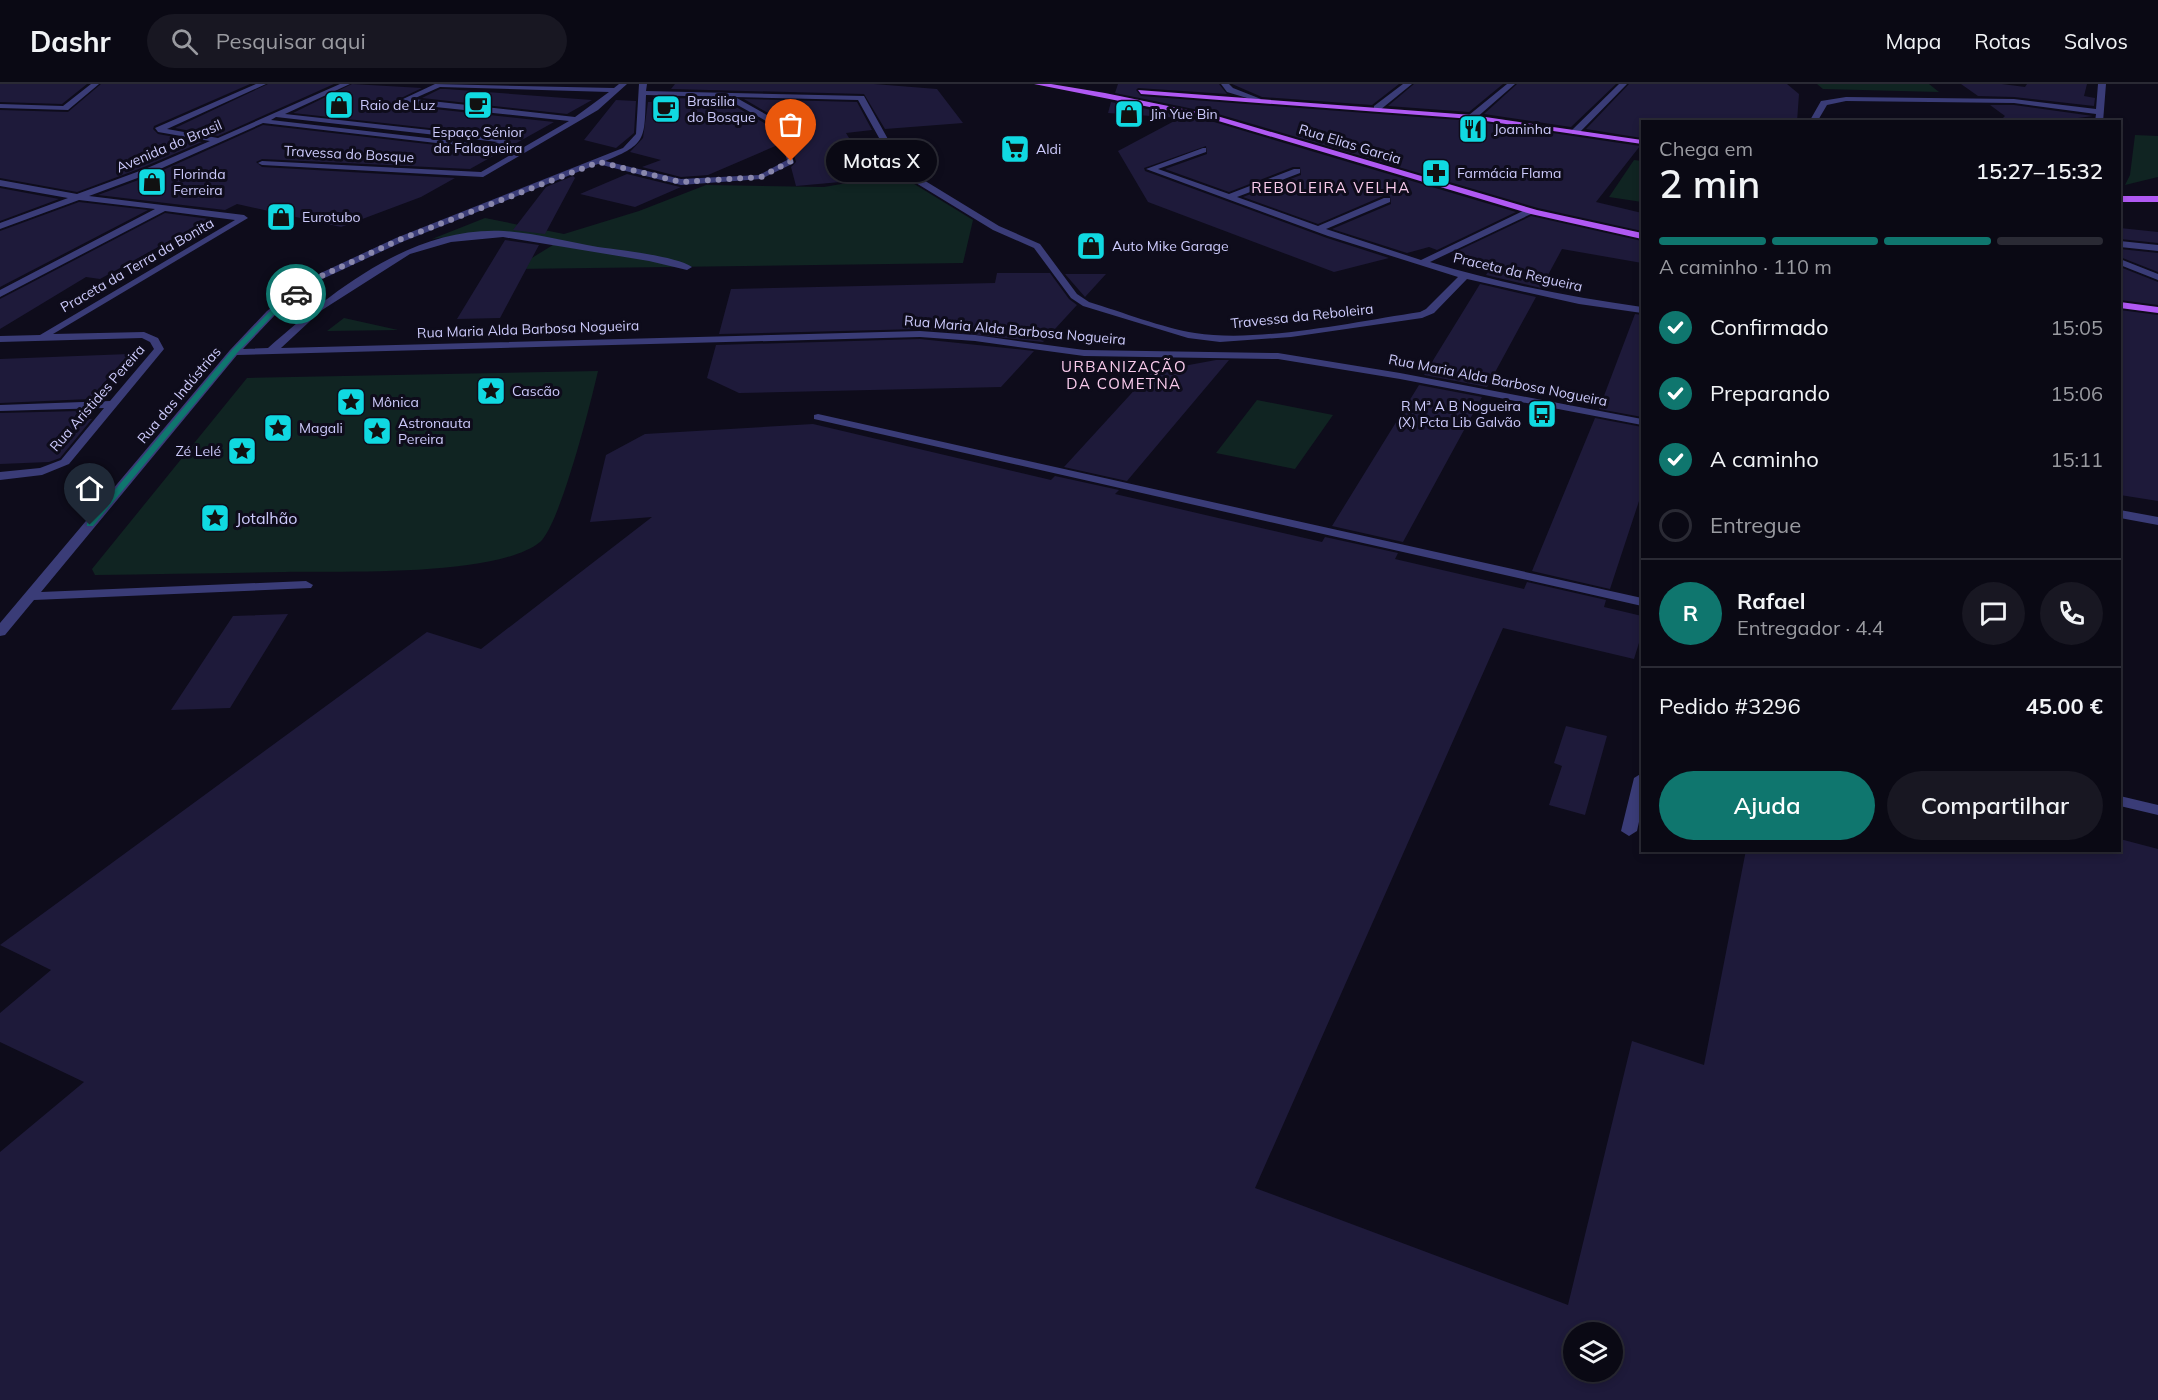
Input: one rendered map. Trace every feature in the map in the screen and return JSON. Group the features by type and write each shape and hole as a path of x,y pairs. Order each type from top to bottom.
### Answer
{"main road":[{"name":"Rua Elias Garcia","path":"1038,84 1188,111 1528,212 1641,236"},
{"path":"1077,84 1176,96 1257,99 1472,117 1641,142"},
{"path":"1188,111 1202,102 1218,98"},
{"path":"2121,199 2158,199"},
{"path":"2121,305 2158,310"}],"street":[{"path":"0,106 65,108 96,84"},
{"path":"218,140 158,130 262,84"},
{"name":"Avenida do Brasil","path":"0,226 148,171 346,84"},
{"path":"1225,84 1230,90 1257,99"},
{"path":"1377,108 1408,84"},
{"path":"1472,117 1511,84"},
{"path":"1575,132 1623,84"},
{"path":"2099,120 2102,84"},
{"path":"576,119 416,103 408,99 429,88 448,85 620,87"},
{"name":"Travessa do Bosque","path":"262,163 483,175 595,108 620,87"},
{"path":"599,162 681,182 761,177 791,161 780,126 722,94 643,89"},
{"name":"Rua das Indústrias","path":"0,632 234,352 271,313 313,280 399,240 626,150 640,134 643,89"},
{"name":"Travessa da Reboleira","path":"722,94 861,98 901,170 996,228 1037,246 1074,296 1086,304 1192,336 1252,338 1422,315 1430,311 1465,275"},
{"path":"1814,120 1824,103 1846,99 2014,101 2101,112"},
{"path":"262,121 488,147 502,144 502,140 276,115"},
{"name":"Praceta da Regueira","path":"1203,150 1150,169 1465,275 1552,297 1641,310"},
{"path":"1230,197 1297,171"},
{"path":"0,183 78,197 164,208"},
{"path":"1320,228 1387,200"},
{"path":"0,294 164,208"},
{"name":"Praceta da Terra da Bonita","path":"43,336 244,218 164,208"},
{"name":"Praceta da Regueira","path":"1423,262 1528,212"},
{"path":"271,351 319,308 407,252 450,239 504,234 649,258 687,267"},
{"path":"2121,244 2158,248"},
{"path":"2121,262 2158,277"},
{"name":"Rua Maria Alda Barbosa Nogueira","path":"234,352 920,334 975,338 1094,354 1278,356 1400,376 1641,422"},
{"name":"Rua Aristides Pereira","path":"0,339 43,336 144,335 154,340 159,350 65,462 42,471 0,476"},
{"path":"0,408 112,404"},
{"path":"818,417 1641,602"},
{"path":"2121,514 2158,521"},
{"path":"30,596 306,585"},
{"path":"1629,831 1641,782"},
{"path":"2121,801 2158,810"}],"green space":[{"path":"1817,84 1929,84 1939,92 1823,89"},
{"path":"2135,135 2158,136 2158,177 2125,185 2130,175"},
{"path":"1634,160 1641,161 1641,202 1609,197"},
{"path":"876,178 911,182 973,220 963,263 514,269 561,240 490,231 432,239 485,218 564,234 639,211 706,185 824,187"},
{"path":"344,318 398,330 327,331"},
{"path":"598,371 574,462 557,512 540,542 519,553 456,567 418,570 95,575 92,569 247,378"},
{"path":"1257,400 1333,415 1295,469 1216,453"}],"building":[{"path":"0,84 87,84 62,104 0,102"},
{"path":"101,84 250,84 154,126 153,129 158,134 202,142 144,167 77,192 0,178 0,110 68,112"},
{"path":"268,84 334,84 218,136 175,128"},
{"path":"352,84 422,88 401,98 416,107 554,122 470,169 262,159 256,162 262,167 455,178 421,197 341,227 237,204 225,210 98,195 152,175 263,125 488,151 508,145 508,140 502,136 293,113"},
{"path":"675,84 874,84 937,89 963,123 885,129 864,94 671,89"},
{"path":"1118,84 1219,84 1227,94 1138,88 1136,90 1141,96 1472,121 1640,146 1596,202 1641,213 1641,231 1538,208 1218,114 1115,93"},
{"path":"1232,84 1399,84 1372,105 1262,97"},
{"path":"1414,84 1503,84 1469,112 1388,106"},
{"path":"1517,84 1616,84 1571,127 1484,114"},
{"path":"1629,84 1787,84 1799,94 1797,120 1641,120 1641,138 1586,129"},
{"path":"1961,84 2002,84 2025,87 2027,84 2087,84 2084,96 2095,98 2094,106 2014,97 1978,96"},
{"path":"440,89 592,100 567,114 422,98"},
{"path":"664,98 722,99 775,129 780,144 708,175 681,177 642,167 661,160 630,152 643,138 648,102 660,102"},
{"path":"744,99 857,102 872,130 846,133 874,179 796,186 791,167 796,162 785,123"},
{"path":"616,100 636,101 634,133 616,148 584,140"},
{"path":"1111,102 1214,122 1516,212 1437,250 1429,247 1407,253 1332,229 1391,204 1390,196 1383,196 1318,224 1243,197 1301,175 1300,167 1293,167 1229,192 1165,169 1207,154 1206,146 1144,168 1145,171 1327,238 1389,258 1334,272 1148,202 1118,151 1180,118 1108,113"},
{"path":"1990,105 2014,105 2093,116 2078,118 2078,120 2040,120 2003,118 2005,116"},
{"path":"627,174 681,187 635,207 580,194"},
{"path":"573,176 575,178 545,234 513,230 546,187"},
{"path":"0,188 59,199 0,221"},
{"path":"79,202 148,210 0,287 0,231"},
{"path":"165,213 209,219 100,279 86,277 0,329 0,299"},
{"path":"1531,216 1641,241 1641,263 1562,249 1541,288 1486,275 1491,267 1451,254"},
{"path":"2121,228 2158,232 2158,243 2121,239"},
{"path":"505,240 539,245 500,318 457,319"},
{"path":"2121,249 2158,253 2158,272 2121,257"},
{"path":"2121,267 2158,282 2158,305 2121,300"},
{"path":"997,273 1050,273 1069,299 1077,305 1043,342 920,329 719,334 731,289 995,283"},
{"path":"1065,274 1106,274 1085,297"},
{"path":"1480,284 1536,297 1487,387 1424,375"},
{"path":"2121,310 2158,315 2158,501 2121,495"},
{"path":"1635,314 1641,315 1641,417 1599,409"},
{"path":"920,339 1034,351 1001,387 739,393 707,378 716,345"},
{"path":"129,354 90,399 0,403 0,359"},
{"path":"1216,360 1229,360 1127,481 1064,467 1151,372"},
{"path":"1419,385 1482,397 1403,542 1332,526"},
{"path":"80,411 73,419 92,419 60,458 49,462 0,464 0,413"},
{"path":"1595,418 1641,427 1641,495 1610,589 1532,571"},
{"path":"813,424 1051,480 1055,476 1119,490 1115,494 1322,542 1325,537 1398,553 1395,559 1524,589 1527,582 1606,600 1604,607 1641,616 1641,636 1634,659 1503,628 1255,1188 1568,1305 1632,1041 1704,1065 1746,852 2121,852 2121,839 2158,849 2158,1400 0,1400 0,1152 84,1082 0,1042 0,1013 51,970 0,945 427,632 481,649 652,517 590,522 606,455 645,434"},
{"path":"288,614 230,708 171,710 233,616"},
{"path":"1566,726 1607,736 1585,815 1549,805 1562,766 1554,763"}],"way so far":[{"path":"296,294 313,280 399,240 599,162 681,182 761,177 791,161"}],"place":[{"name":"Raio de Luz","path":"339,105"},
{"name":"Espaço Sénior da Falagueira","path":"478,105"},
{"name":"Brasilia do Bosque","path":"666,109"},
{"name":"Jin Yue Bin","path":"1129,114"},
{"name":"Joaninha","path":"1473,129"},
{"name":"Aldi","path":"1015,149"},
{"name":"Motas X","path":"791,161"},
{"name":"Farmácia Flama","path":"1436,173"},
{"name":"Florinda Ferreira","path":"152,182"},
{"name":"Eurotubo","path":"281,217"},
{"name":"Auto Mike Garage","path":"1091,246"},
{"name":"Cascão","path":"491,391"},
{"name":"Mônica","path":"351,402"},
{"name":"R Mª A B Nogueira (X) Pcta Lib Galvão","path":"1542,414"},
{"name":"Magali","path":"278,428"},
{"name":"Astronauta Pereira","path":"377,431"},
{"name":"Zé Lelé","path":"242,451"},
{"name":"Jotalhão","path":"215,518"}],"district":[{"name":"REBOLEIRA VELHA","path":"1331,187"},
{"name":"URBANIZAÇÃO DA COMETNA","path":"1124,374"}],"route":[{"path":"90,525 234,352 271,313 296,294"}]}
